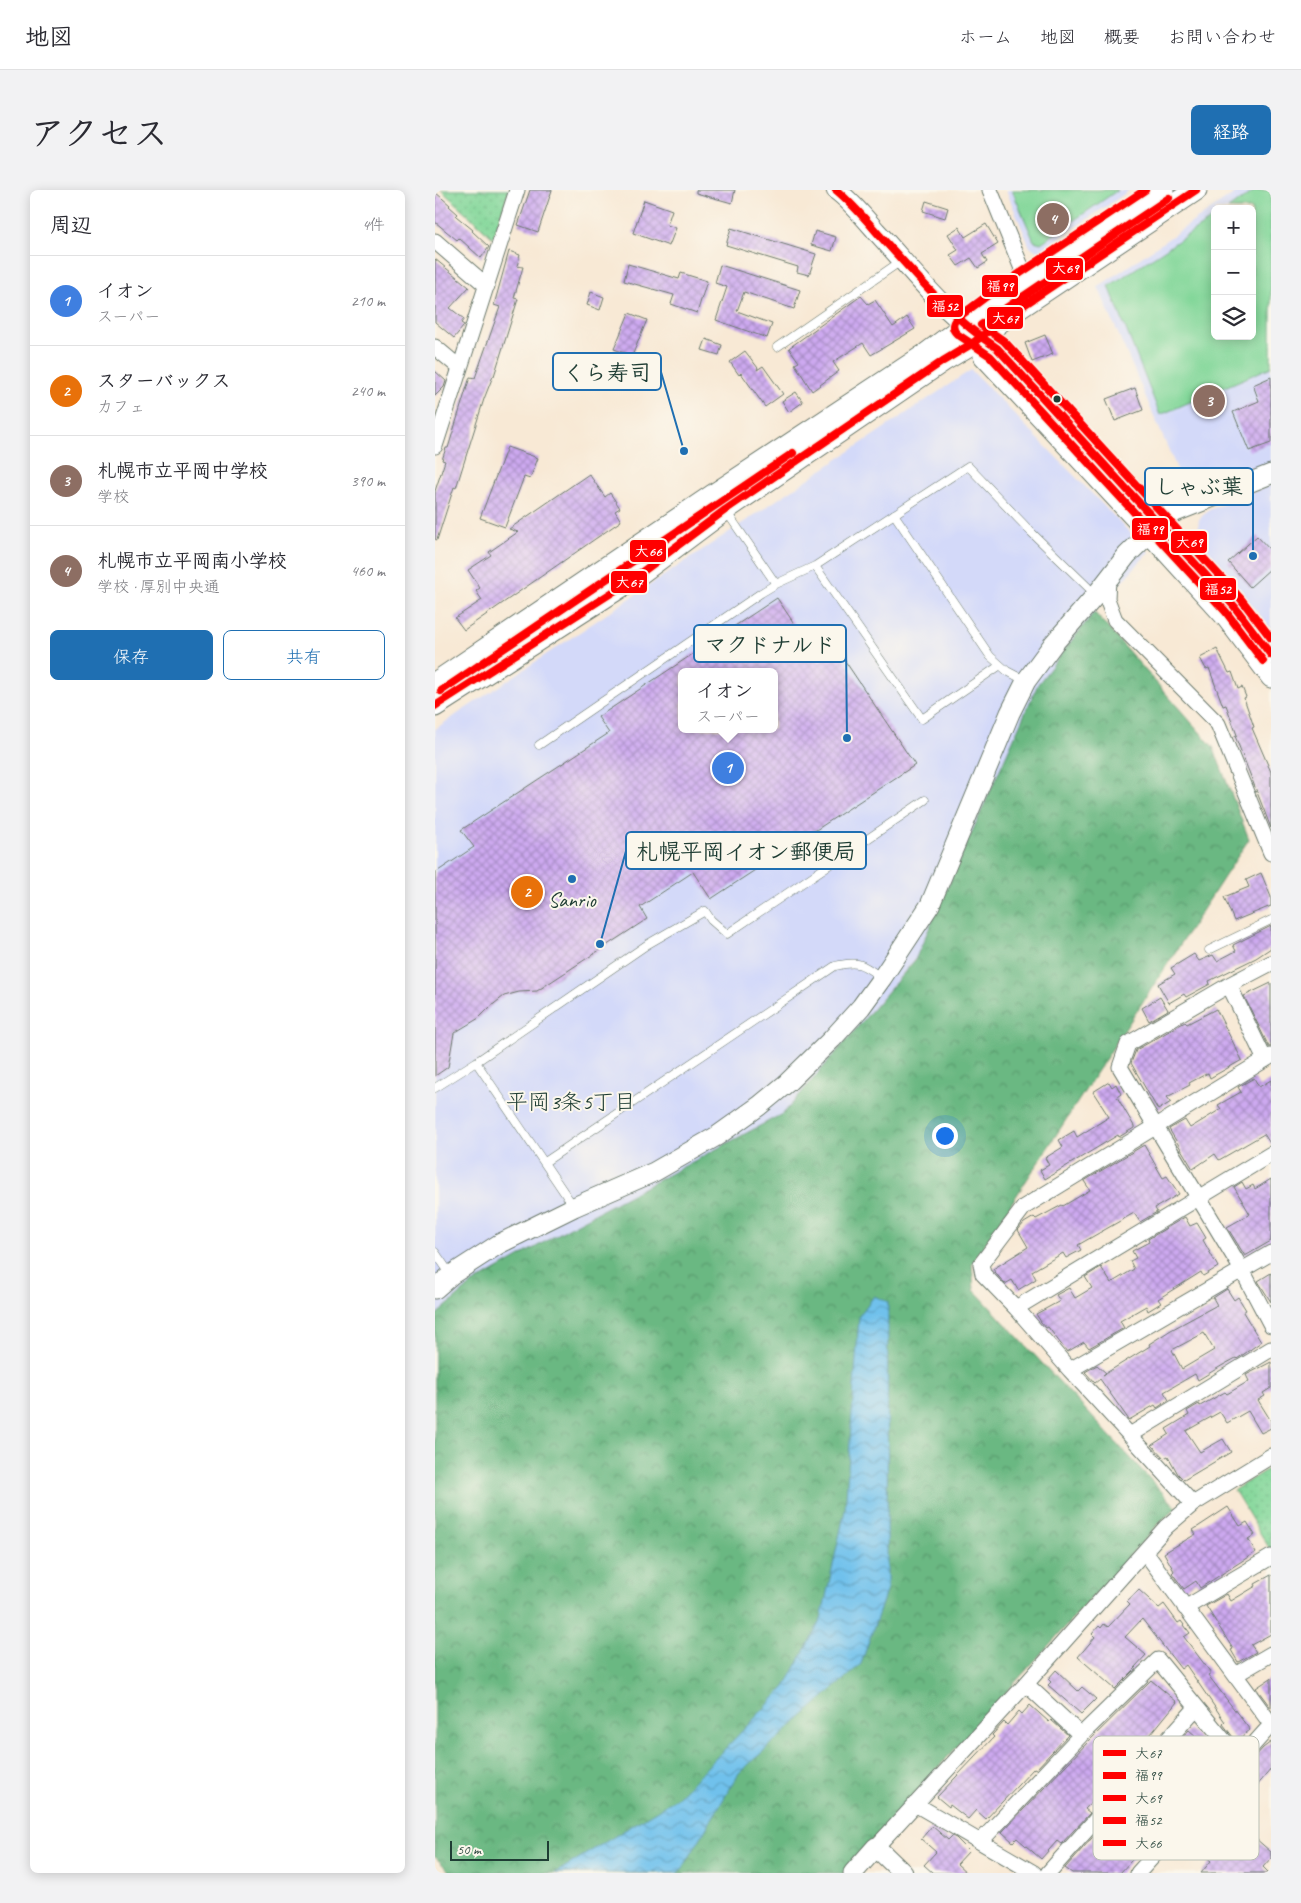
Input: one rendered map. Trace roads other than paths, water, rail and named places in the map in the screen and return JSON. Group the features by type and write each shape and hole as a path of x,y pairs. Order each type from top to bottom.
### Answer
{"main road":[{"path":"435,683 719,502 971,332 1027,281 1163,190"},
{"path":"971,332 1009,315 1196,190"},
{"path":"435,706 630,581 719,502"}],"street":[{"path":"435,446 517,190"},
{"path":"836,190 903,260 944,307 971,332 983,356 1153,529 1234,606 1269,649"},
{"path":"990,190 1027,281"},
{"path":"435,240 487,286"},
{"path":"435,347 459,368"},
{"path":"435,1289 451,1275 499,1244 574,1207 654,1172 712,1139 743,1118 787,1083 833,1039 861,1007 882,978 930,905 1010,713 1027,681 1054,643 1096,595 1127,555 1168,515 1271,474"},
{"path":"1153,529 1226,618 1271,678"},
{"path":"1108,580 1107,599 1115,620 1218,724 1271,854"},
{"path":"1271,963 1229,985 1128,1044 1120,1068 1241,1270 1271,1325"},
{"path":"1193,1504 983,1274 981,1264 1023,1207 1268,1058 1229,985"},
{"path":"1016,1308 1271,1154"},
{"path":"1071,1370 1271,1253"},
{"path":"1130,1434 1271,1349"},
{"path":"853,1873 1167,1527 1193,1504 1271,1456"},
{"path":"1145,1552 1271,1725 1259,1739"},
{"path":"1185,1608 1271,1557"},
{"path":"1235,1675 1271,1654"},
{"path":"981,1841 1081,1735 1158,1660 1220,1736"},
{"path":"1026,1684 1081,1735"},
{"path":"1171,1736 1196,1708"},
{"path":"915,1804 1034,1873"},
{"path":"1048,1873 1093,1823"},
{"path":"876,1847 903,1873"},
{"path":"1138,1873 1150,1860"}],"lane":[{"path":"777,347 903,260"},
{"path":"539,745 776,584 815,566 968,466 1031,532 1096,595"},
{"path":"719,502 776,584"},
{"path":"894,514 991,656 999,666 1027,681"},
{"path":"815,566 922,719 999,666"},
{"path":"435,1088 648,944 705,911 711,920 727,934 925,800"},
{"path":"1209,950 1271,920"},
{"path":"545,1162 835,966 852,962 864,966 882,978"},
{"path":"476,1062 574,1207"},
{"path":"435,1252 451,1275"}],"water":[{"path":"874,1296 888,1302 887,1589 861,1664 739,1773 683,1868 677,1873 555,1873 677,1798 785,1687 821,1619 845,1510 859,1316"}],"place":[{"name":"札幌市立平岡南小学校","path":"1053,219"},
{"name":"札幌市立平岡中学校","path":"1209,401"},
{"name":"くら寿司","path":"684,451"},
{"name":"しゃぶ葉","path":"1253,556"},
{"name":"マクドナルド","path":"847,738"},
{"name":"イオン","path":"728,768"},
{"name":"Sanrio","path":"572,879"},
{"name":"スターバックス","path":"527,892"},
{"name":"札幌平岡イオン郵便局","path":"600,944"}],"district":[{"name":"平岡3条5丁目","path":"571,1102"}]}
